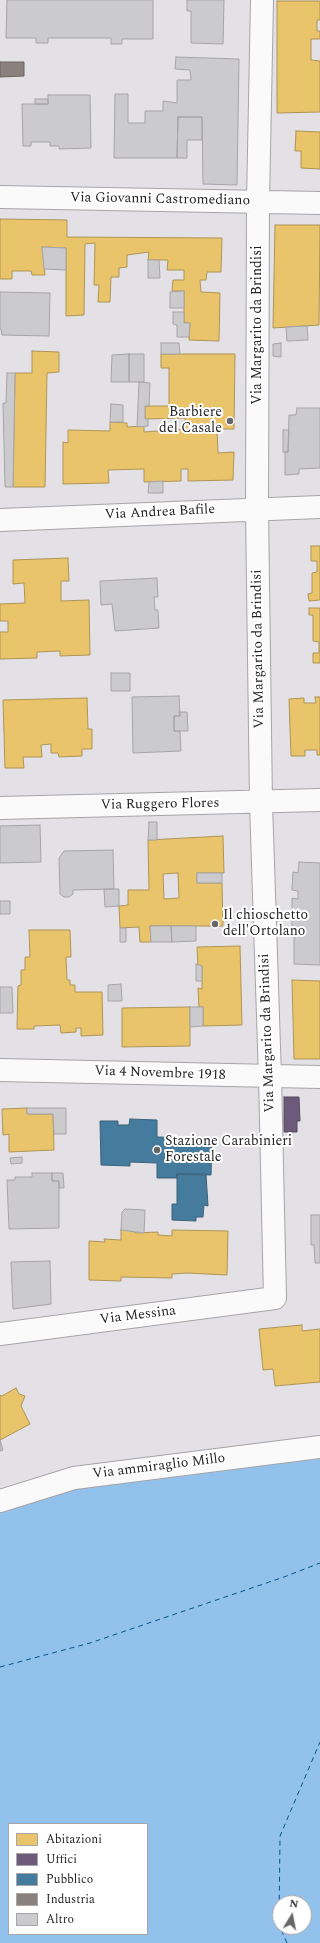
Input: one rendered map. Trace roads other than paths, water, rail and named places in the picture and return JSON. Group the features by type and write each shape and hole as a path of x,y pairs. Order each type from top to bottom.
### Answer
{"street":[{"name":"Via Margarito da Brindisi","path":"262,0 258,202 257,509 261,803 270,1077 275,1298"},
{"name":"Via Giovanni Castromediano","path":"0,197 320,203"},
{"name":"Via Andrea Bafile","path":"0,520 320,507"},
{"name":"Via Ruggero Flores","path":"0,808 261,803 320,800"},
{"name":"Via 4 Novembre 1918","path":"0,1070 320,1077"},
{"name":"Via Messina","path":"0,1334 275,1298"},
{"name":"Via ammiraglio Millo","path":"0,1501 74,1478 320,1447"}],"water":[{"path":"320,1455 320,1943 0,1943 0,1510 100,1480"}],"place":[{"name":"Barbiere del Casale","path":"230,421"},
{"name":"Il chioschetto dell'Ortolano","path":"215,924"},
{"name":"Stazione Carabinieri Forestale","path":"157,1150"}]}
